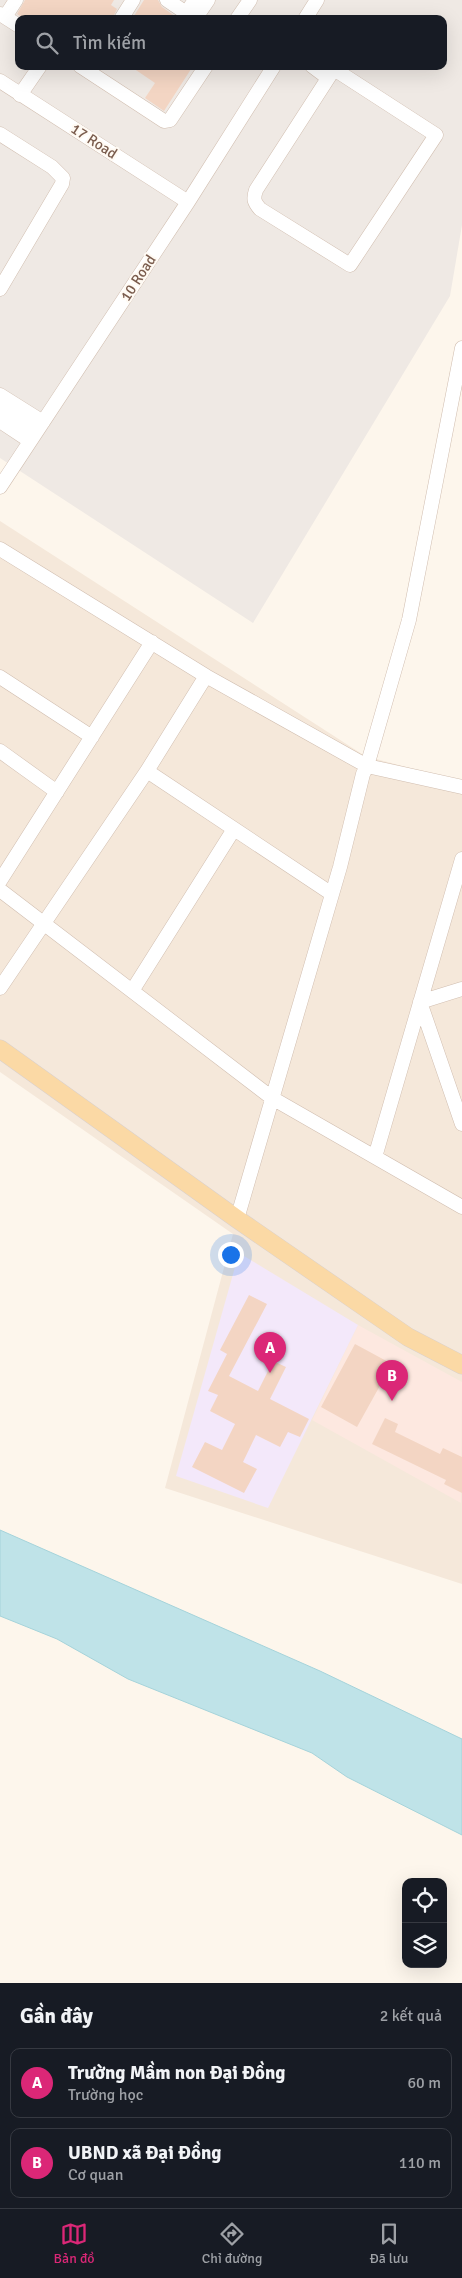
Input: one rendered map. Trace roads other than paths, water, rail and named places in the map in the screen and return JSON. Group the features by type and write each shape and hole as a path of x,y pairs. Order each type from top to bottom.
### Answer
{"main road":[{"path":"0,1049 236,1219 408,1337 462,1365"}],"street":[{"path":"15,23 3,15 16,0"},
{"path":"124,15 134,0"},
{"path":"167,0 189,15"},
{"path":"186,13 195,0"},
{"path":"198,15 208,0"},
{"path":"242,15 250,0"},
{"path":"307,15 317,0"},
{"path":"20,95 37,70"},
{"path":"89,70 164,121 170,120 203,70"},
{"name":"10 Road","path":"0,487 188,202 271,70"},
{"path":"317,70 328,78"},
{"path":"333,70 256,190 254,197 255,203 260,209 350,266 436,135 336,70"},
{"name":"17 Road","path":"0,81 188,202"},
{"path":"0,134 52,167 63,178 62,184 0,289"},
{"path":"236,1219 332,894 363,774 367,766 409,620 462,348"},
{"path":"0,396 36,432"},
{"path":"0,408 36,432"},
{"path":"0,421 36,432"},
{"path":"0,549 206,676 367,766 462,787"},
{"path":"0,882 152,642"},
{"path":"0,988 147,771 206,676"},
{"path":"0,677 92,737"},
{"path":"0,751 56,792"},
{"path":"147,771 332,894"},
{"path":"132,991 234,829"},
{"path":"375,1157 462,859"},
{"path":"0,890 272,1098 462,1207"},
{"path":"420,1002 462,989"},
{"path":"420,1002 462,1124"}],"water":[{"path":"0,1530 320,1671 462,1739 462,1835 347,1777 312,1753 128,1679 57,1639 0,1616"}],"place":[{"name":"Trường Mầm non Đại Đồng","path":"270,1373"},
{"name":"UBND xã Đại Đồng","path":"392,1401"}]}
